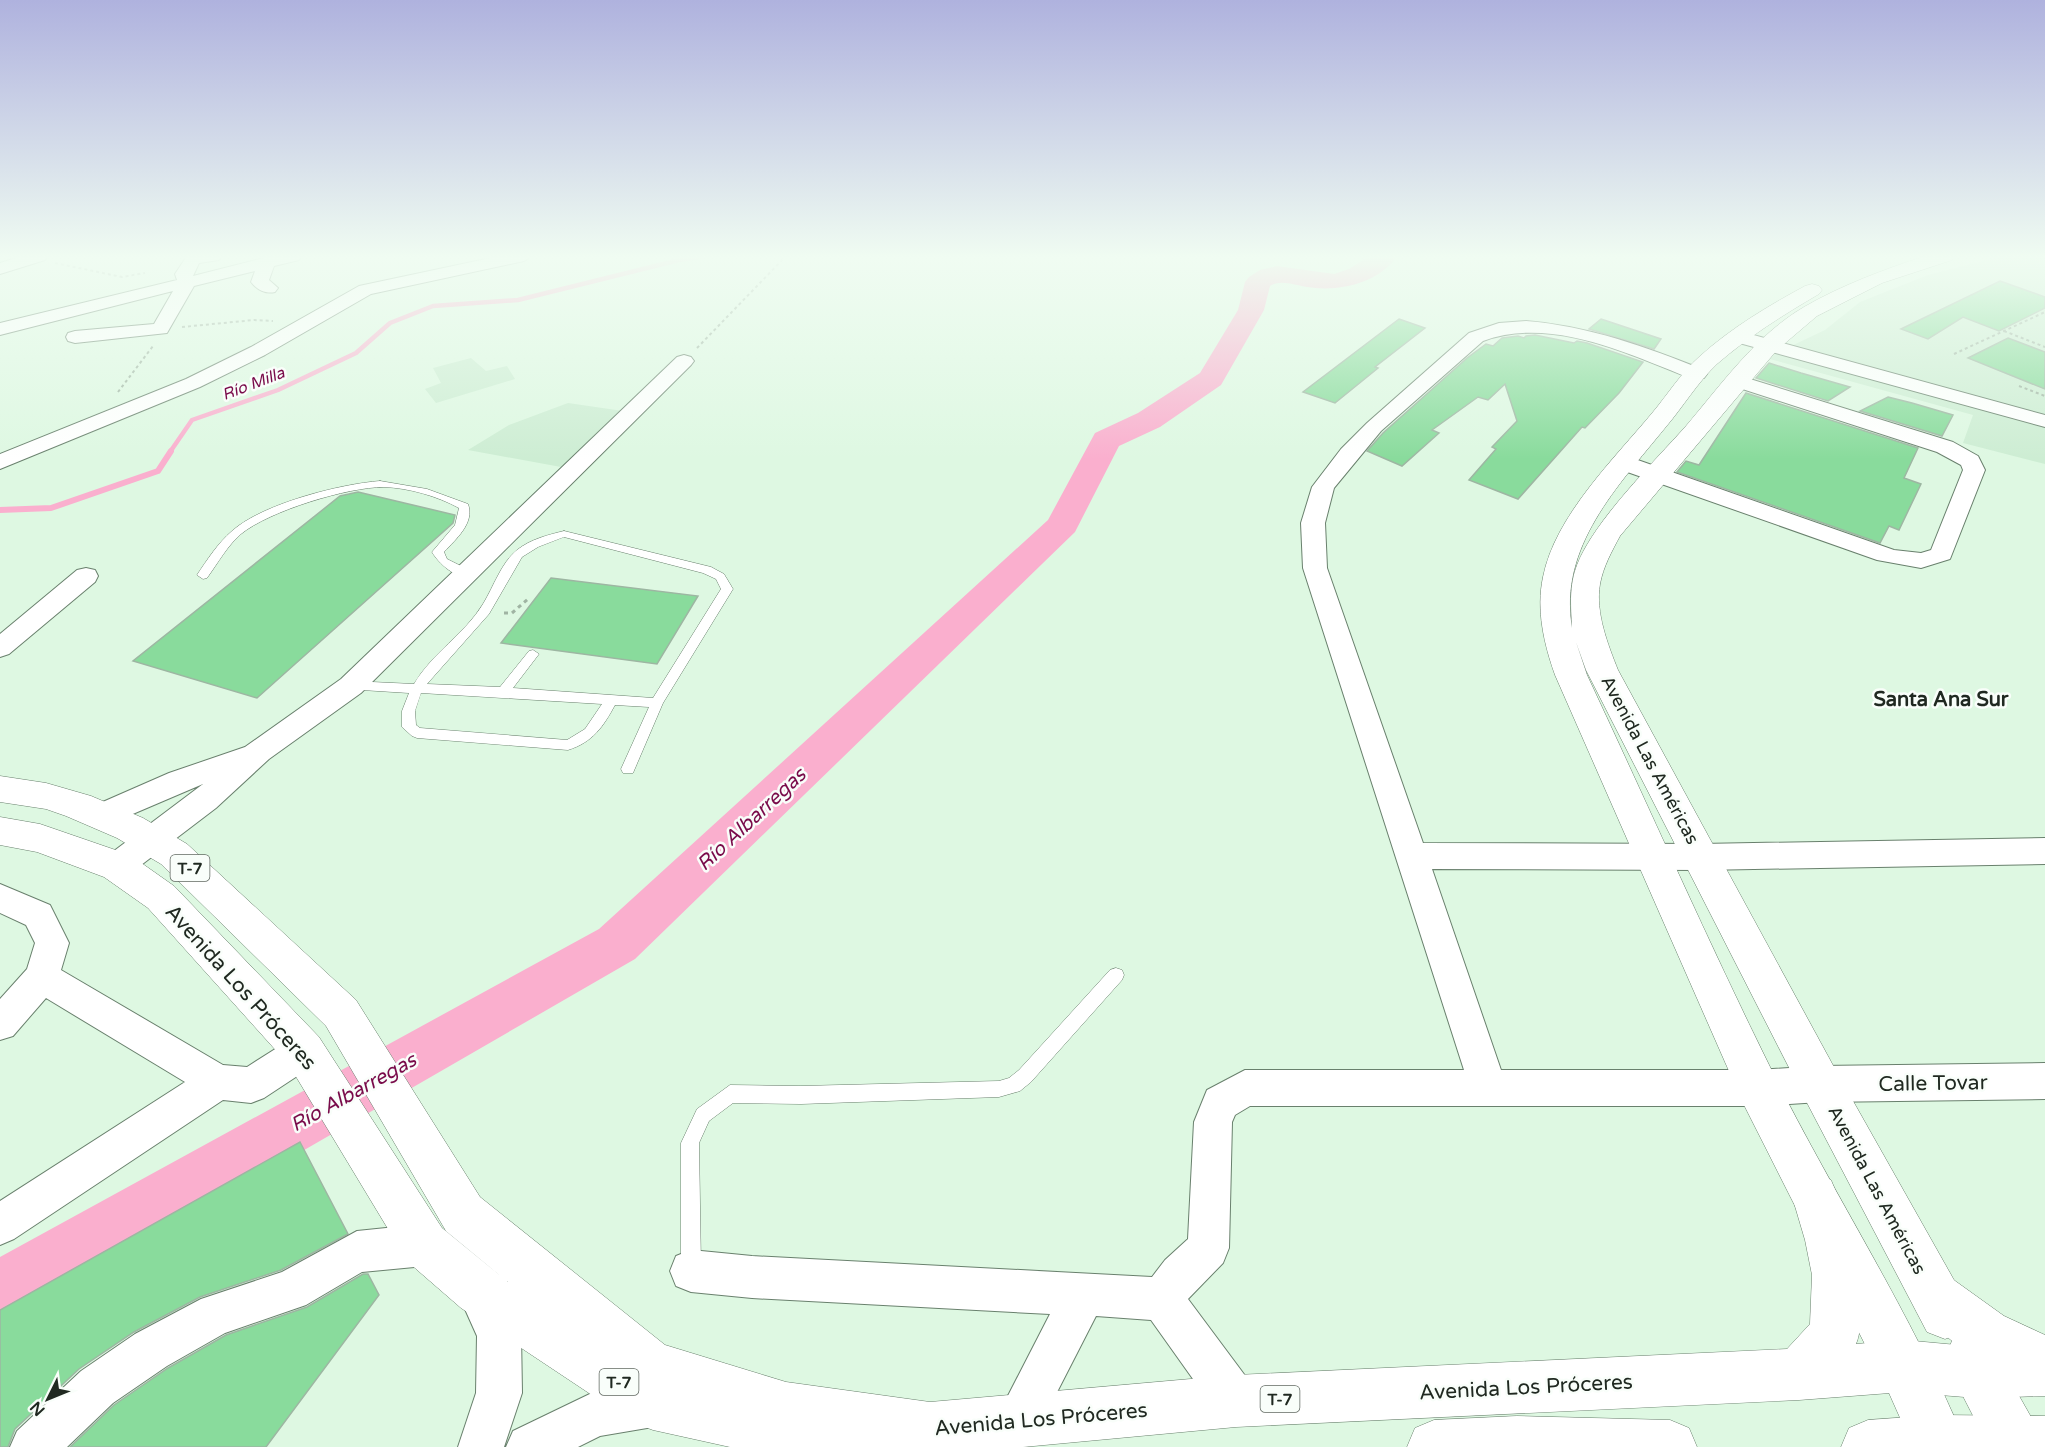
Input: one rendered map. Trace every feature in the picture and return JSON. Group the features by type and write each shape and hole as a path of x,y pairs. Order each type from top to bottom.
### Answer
{"main road":[{"name":"Avenida Las Américas","path":"1765,324 1754,341 1737,381 1608,534 1592,563 1585,585 1588,634 1602,670 1934,1295 1977,1372 2027,1444"},
{"name":"Avenida Las Américas","path":"1788,324 1709,360 1624,463 1568,542 1560,567 1555,616 1561,651 1571,675 1758,1088 1903,1366 1939,1445"},
{"name":"Avenida Los Próceres","path":"0,789 47,797 100,816 154,840 174,854 211,888 341,1013 436,1233 651,1366 786,1408 930,1429 1017,1423 1236,1401 1799,1374 1903,1366 1977,1372 2045,1370"},
{"name":"Avenida Los Próceres","path":"0,831 40,838 117,866 161,897 304,1051 478,1291 653,1404 853,1447"},
{"path":"1799,1374 1835,1334 1836,1275 1829,1240 1815,1196"},
{"path":"1934,1295 1969,1325 2013,1350 2045,1361"},
{"path":"1434,1447 1517,1443 1670,1447"},
{"path":"1868,1447 2027,1444"}],"street":[{"path":"0,329 18,324"},
{"path":"75,338 160,330 163,324"},
{"path":"0,462 193,383 258,351 304,324"},
{"path":"1488,1086 1315,568 1313,524 1323,487 1374,427 1476,337 1487,330 1513,325 1544,326 1603,341 1697,374"},
{"path":"1754,341 2045,421"},
{"path":"117,866 205,800 259,751 351,686 684,361"},
{"path":"1624,463 1886,555 1912,562 1930,561 1941,554 1974,470 1970,461 1945,447 1737,381"},
{"path":"0,648 86,576"},
{"path":"100,816 180,781 259,751"},
{"path":"1412,856 1701,857 2045,851"},
{"path":"0,898 38,915 52,943 42,977 0,1024"},
{"path":"42,977 218,1082 251,1085 304,1051"},
{"name":"Calle Tovar","path":"1162,1299 1180,1275 1208,1248 1213,1122 1220,1103 1245,1088 1488,1086 1758,1088 1820,1084 2045,1081"},
{"path":"0,1225 218,1082"},
{"path":"33,1447 97,1387 151,1350 216,1314 291,1290 357,1252 436,1233"},
{"path":"691,1271 752,1277 1162,1299 1236,1401"},
{"path":"478,1291 500,1334 499,1393 481,1447"},
{"path":"1017,1423 1084,1294"},
{"path":"530,1447 596,1413 653,1404"}],"lane":[{"path":"203,575 237,532 257,520 326,495 381,484 452,499 464,506 466,513 461,524 438,552 443,561 467,574"},
{"path":"611,700 593,731 585,739 568,745 417,733 409,727 407,718 416,688 484,612 519,555 541,541 564,534 707,570 720,577 727,589 657,703 628,770"},
{"path":"503,692 533,654"},
{"path":"351,686 503,692 657,703"},
{"path":"691,1271 690,1143 703,1115 730,1094 801,1095 999,1089 1014,1085 1025,1076 1116,975"}],"path":[{"path":"97,422 160,335 160,330 221,324"},
{"path":"684,361 720,324"},
{"path":"1954,354 2020,324"},
{"path":"2004,331 2045,347"},
{"path":"2019,386 2045,396"}],"shaded area":[{"path":"1833,324 2045,324 2045,464 1963,443 1973,415 1766,358 1825,330"},
{"path":"471,358 486,371 507,366 515,379 436,403 425,389 441,383 433,368"},
{"path":"568,403 623,411 561,467 468,450 509,425"}],"building":[{"path":"1393,324 1412,324 1425,328 1375,367 1378,368 1335,403 1303,392"},
{"path":"1596,324 1615,324 1661,339 1654,349 1589,329"},
{"path":"1912,324 1953,324 1928,339 1901,329"},
{"path":"1980,324 2014,324 1999,331"},
{"path":"1535,335 1574,343 1577,341 1587,343 1643,362 1619,393 1585,428 1582,427 1518,499 1469,480 1496,449 1492,447 1517,421 1505,384 1488,400 1478,397 1432,430 1439,433 1402,466 1367,451 1383,433 1467,358 1486,344 1493,346 1502,338 1518,336 1524,338"},
{"path":"2008,338 2045,352 2045,389 1968,358"},
{"path":"1769,363 1850,387 1828,401 1756,378"},
{"path":"1746,393 1918,448 1904,478 1921,484 1899,530 1889,526 1880,543 1677,472 1686,461 1699,465"},
{"path":"1888,397 1953,415 1942,436 1860,411"},
{"path":"358,492 455,515 453,523 257,698 133,661 340,496"},
{"path":"551,578 698,596 657,664 501,643"},
{"path":"300,1142 348,1234 281,1270 200,1297 134,1332 79,1369 15,1429 8,1447 0,1447 0,1310"},
{"path":"363,1274 368,1274 379,1295 266,1447 70,1447 114,1405 168,1368 226,1335 307,1307"}],"waterway":[{"name":"Río Milla","path":"170,452 192,420 278,390 356,353 389,324"},
{"name":"Río Albarregas","path":"0,1291 617,944 1063,525 1106,440 1149,420 1211,379 1243,324"},
{"name":"Río Milla","path":"0,510 51,508 158,471 171,451"}],"district":[{"name":"Santa Ana Sur","path":"1941,699"}]}
